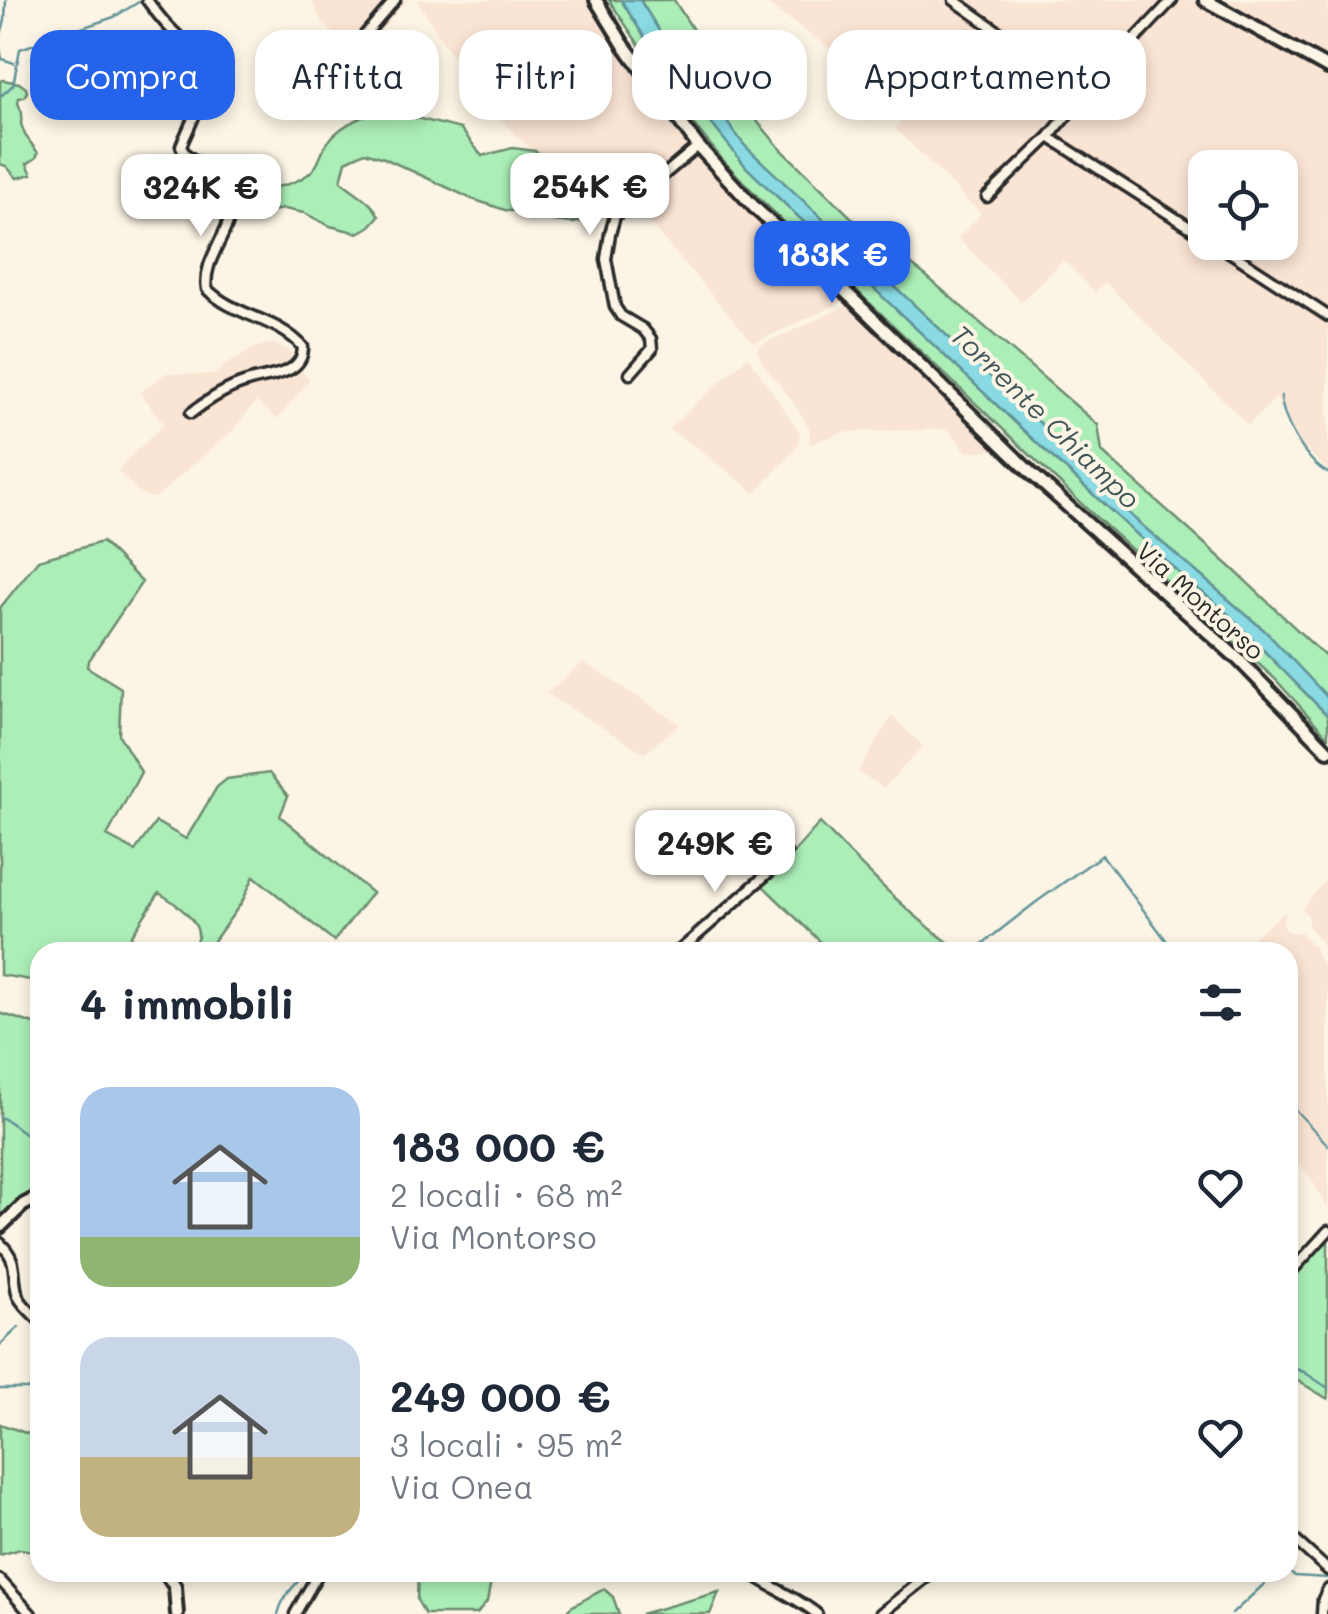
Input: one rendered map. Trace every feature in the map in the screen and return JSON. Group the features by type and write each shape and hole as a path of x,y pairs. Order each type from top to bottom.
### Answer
{"main road":[{"name":"Via Montorso","path":"596,0 622,44 698,146 755,208 1033,475 1237,658 1328,751"},
{"path":"1206,0 1328,68"},
{"path":"0,1228 30,1201"},
{"path":"171,1582 177,1614"}],"street":[{"path":"147,0 202,64 202,91 180,146 182,152 220,174 232,196 233,210 206,274 207,289 265,320 303,347 301,360 294,366 213,396 191,413"},
{"path":"370,30 396,0"},
{"path":"954,0 996,30"},
{"path":"1144,30 1172,0"},
{"path":"987,197 1062,120"},
{"path":"1049,136 1188,226"},
{"path":"630,374 652,349 651,339 643,330 614,307 606,259 615,216 698,146"},
{"path":"1242,260 1328,316"},
{"path":"690,942 784,860 786,853 782,847"},
{"path":"1298,1264 1328,1232"},
{"path":"0,1242 14,1264 18,1297 30,1310"},
{"path":"1298,1543 1328,1570"},
{"path":"0,1580 31,1614"},
{"path":"295,1614 313,1582"},
{"path":"766,1582 817,1614"},
{"path":"880,1614 920,1582"},
{"path":"1322,1614 1328,1589"}],"shaded area":[{"path":"312,0 407,0 382,30 330,30"},
{"path":"417,0 589,0 610,30 459,30 459,68"},
{"path":"761,0 1328,0 1328,471 1303,446 1276,398 1248,425 1105,282 1095,292 1063,260 1021,302 958,238 981,214 896,129 901,120 1146,120 1146,30 827,30 827,46"},
{"path":"612,34 632,63 632,120 672,120 847,297 754,343 636,208 615,216 502,120 612,120"},
{"path":"851,302 1002,449 967,452 948,429 844,432 810,444 810,430 764,365 758,350 761,345"},
{"path":"269,344 289,351 293,356 291,363 310,379 278,419 256,402 233,430 155,498 141,494 118,471 164,424 140,393 166,373 214,375 254,348"},
{"path":"748,357 800,433 798,446 755,493 668,429"},
{"path":"583,662 680,724 645,753 547,694"},
{"path":"892,716 923,746 884,788 858,772"},
{"path":"1328,877 1328,953 1302,909"},
{"path":"1286,911 1285,929 1301,932 1328,972 1328,1209 1298,1164 1298,942 1247,942"}],"green space":[{"path":"609,0 621,0 640,30 632,30 632,34"},
{"path":"640,0 674,0 693,30 659,30"},
{"path":"3,80 26,88 18,103 21,124 38,153 27,164 32,174 17,178 0,164"},
{"path":"425,120 461,129 482,156 513,148 535,151 589,195 590,219 573,223 554,221 528,210 508,211 365,152 346,161 341,181 379,216 358,233 284,209 236,217 235,203 240,192 291,183 307,175 333,136 352,122"},
{"path":"690,120 709,120 747,168 1038,444 1225,611 1328,716 1328,737 1274,678 1088,510 722,159"},
{"path":"725,120 756,120 860,226 925,275 1098,425 1102,452 1328,659 1328,698 1265,631 1137,521 1042,425 745,146"},
{"path":"102,542 142,582 87,667 121,688 119,735 141,772 107,836 135,851 156,822 186,839 217,787 227,779 269,773 288,796 280,816 372,893 334,941 254,876 242,902 213,942 195,942 198,936 194,924 184,911 159,893 127,942 30,942 30,980 0,975 0,608 38,560"},
{"path":"820,823 871,875 948,942 821,942 762,885"},
{"path":"0,1013 30,1023 30,1203 5,1219 0,1215"},
{"path":"1328,1239 1328,1399 1298,1381 1298,1272"},
{"path":"0,1424 30,1434 30,1550 0,1555"},
{"path":"418,1582 491,1582 487,1602 477,1614 425,1614 417,1600"},
{"path":"604,1589 613,1597 619,1614 564,1614 571,1607"},
{"path":"719,1592 710,1614 641,1614"}],"water":[{"path":"621,0 640,0 659,30 640,30"},
{"path":"709,120 725,120 745,146 1042,425 1137,521 1265,631 1328,698 1328,716 1225,611 1038,444 747,168"}],"waterway":[{"path":"0,38 6,0"},
{"path":"0,94 13,85 20,49 114,17 142,0"},
{"path":"0,48 2,59 14,63"},
{"path":"1281,396 1297,439 1312,460 1328,473"},
{"name":"Torrente Chiampo","path":"1201,591 1240,626"},
{"path":"985,942 1102,855 1167,942"},
{"path":"1298,1113 1328,1145"},
{"path":"0,1117 30,1137"},
{"path":"0,1345 19,1327"},
{"path":"1298,1370 1328,1388"},
{"path":"0,1389 30,1389"},
{"path":"1298,1576 1328,1578"},
{"path":"278,1614 297,1582"},
{"path":"1232,1614 1266,1582"}]}
